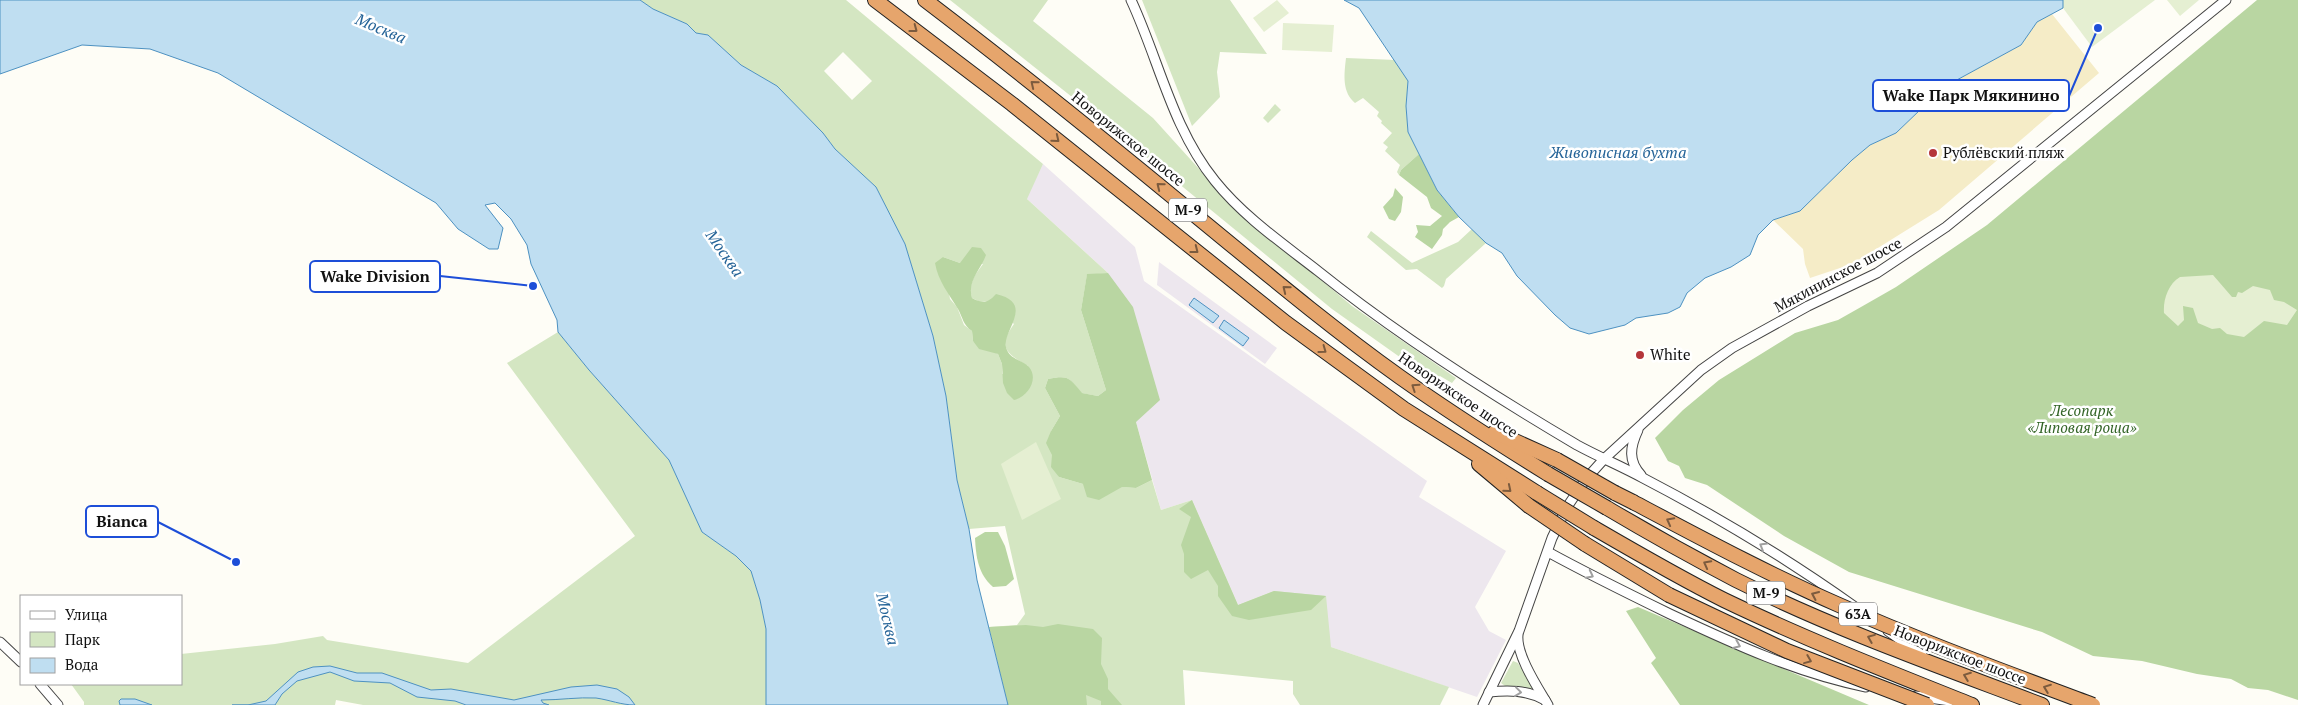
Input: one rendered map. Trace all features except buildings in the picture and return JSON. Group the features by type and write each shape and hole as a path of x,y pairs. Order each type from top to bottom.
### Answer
{"highway":[{"name":"М-9","path":"875,0 1012,104 1286,323 1404,409 1444,435 1660,567 1826,646 1971,704"},
{"name":"Новорижское шоссе","path":"925,0 1032,82 1306,305 1400,376 1548,474 1670,545 1738,580 1815,615 2042,705"},
{"name":"63A","path":"1455,414 1557,460 1615,493 1774,575 1840,606 1913,637 2093,705"},
{"path":"1444,435 1529,506 1585,544 1669,595 1787,651 1927,705"}],"street":[{"path":"1131,0 1184,133 1215,181 1236,203 1342,290 1400,334 1472,382 1604,459 1642,477 1796,565 1933,663"},
{"name":"Мякининское шоссе","path":"1483,705 1519,631 1552,538 1567,507 1586,478 1604,459 1701,370 1732,348 1808,306 1877,273 1946,227 2226,0"},
{"path":"1642,423 1633,440 1631,456 1633,464 1642,477"},
{"path":"1548,552 1587,574 1722,639 1810,673 1898,693 1971,704"},
{"path":"1519,631 1518,643 1526,664 1547,703"},
{"path":"0,642 20,661"},
{"path":"1506,658 1518,658 1526,664"},
{"path":"41,685 58,705"},
{"path":"1489,692 1514,690 1537,696 1547,703"}],"shaded area":[{"path":"1043,164 1135,247 1144,281 1427,481 1419,497 1506,551 1475,607 1489,631 1506,640 1477,697 1331,647 1274,591 1238,605 1192,500 1161,510 1136,422 1108,273 1026,198"},
{"path":"1159,262 1277,348 1265,364 1157,285"}],"green space":[{"path":"640,0 846,0 1043,164 1027,199 1108,273 1087,275 1081,310 1106,390 1098,396 1081,393 1071,380 1064,377 1048,379 1045,388 1060,416 1051,431 1052,455 1059,477 1083,484 1136,488 1152,480 1161,510 1192,500 1238,605 1274,591 1326,596 1331,647 1449,687 1440,705 1300,705 1293,694 1293,681 1183,670 1185,705 1008,705 989,627 1017,625 1025,614 1005,526 969,529 957,480 946,396 933,336 905,244 876,187 835,149 823,133 777,86 741,65 708,35 696,33 687,24 653,9","holes":["843,52 872,81 852,100 824,71","943,257 960,263 983,264 973,280 971,288 972,298 980,302 989,301 1014,324 1005,344 1010,354 1028,366 1002,374 1002,364 998,354 973,341 972,331 964,325 957,307 950,299"]},
{"path":"950,0 1048,0 1033,21 1153,118 1229,202 1352,306 1456,378 1452,383 1440,376 1435,382 1332,309 1101,120"},
{"path":"1142,0 1230,0 1267,54 1220,52 1217,72 1220,97 1192,126"},
{"path":"1277,0 1289,13 1264,32 1253,18"},
{"path":"2063,0 2155,0 2092,47 2063,8"},
{"path":"2167,0 2199,0 2180,16"},
{"name":"Лесопарк «Липовая роща»","path":"2257,0 2298,0 2298,700 2268,690 2248,688 2231,679 2197,674 2142,661 2093,656 2042,632 1849,572 1784,536 1707,485 1685,478 1679,466 1668,461 1655,438 1683,410 1719,380 1795,333 1838,320 1896,287 1987,225"},
{"path":"1283,23 1334,25 1332,52 1282,50"},
{"path":"1346,58 1396,60 1408,81 1406,106 1408,132 1419,154 1401,170 1399,175 1397,172 1400,165 1385,151 1388,147 1383,143 1392,133 1381,123 1382,121 1377,116 1379,112 1363,98 1355,103 1348,94 1345,77"},
{"path":"1275,104 1281,110 1268,123 1263,118"},
{"path":"1419,154 1437,190 1459,217 1443,229 1442,235 1432,249 1415,237 1418,232 1416,225 1430,226 1442,216 1431,208 1427,197 1399,175 1401,170"},
{"path":"1395,188 1403,197 1401,212 1395,221 1389,219 1383,207 1393,196"},
{"path":"1472,229 1486,243 1446,279 1442,288 1417,269 1406,270 1367,237 1371,231 1412,263 1458,242"},
{"path":"972,247 981,248 986,255 971,286 972,298 985,302 996,294 1008,298 1014,304 1016,311 1006,340 1006,347 1013,357 1029,367 1033,377 1028,391 1014,400 1007,393 1003,383 1002,364 998,354 979,349 973,341 972,331 965,324 936,270 935,263 943,257 960,263"},
{"path":"1108,273 1133,307 1160,400 1136,422 1152,480 1136,488 1122,487 1099,500 1087,497 1083,484 1059,477 1051,467 1052,455 1046,443 1060,416 1045,388 1048,379 1064,377 1071,380 1082,393 1098,396 1106,390 1081,310 1087,274"},
{"path":"2213,275 2232,297 2236,297 2238,292 2242,293 2253,286 2270,290 2274,300 2284,302 2297,310 2287,325 2264,321 2244,337 2227,334 2220,328 2212,329 2198,323 2193,308 2183,306 2184,320 2178,326 2164,313 2167,293 2176,280 2180,277"},
{"path":"558,332 669,460 702,532 736,556 751,571 766,629 766,705 363,705 336,700 335,705 84,705 84,702 72,685 182,685 182,654 275,644 323,636 327,640 468,663 635,536 507,363"},
{"path":"1036,442 1061,499 1022,520 1001,464"},
{"path":"1192,500 1238,605 1274,591 1326,596 1311,610 1249,620 1232,616 1218,596 1218,586 1208,570 1191,579 1184,572 1184,554 1181,545 1191,517 1179,509"},
{"path":"985,532 998,532 1005,546 1014,579 1006,586 993,587 981,571 977,558 975,538"},
{"path":"1638,607 1869,705 1680,705 1651,663 1656,658 1626,611"},
{"path":"1058,624 1093,629 1102,638 1101,664 1108,679 1108,689 1122,705 1101,705 1101,701 1086,695 1087,705 1008,705 989,627 1026,625 1043,627"},
{"path":"1513,661 1518,663 1533,689 1505,686 1501,683"}],"sand":[{"name":"Рублёвский пляж","path":"2052,14 2099,73 1939,210 1852,264 1810,278 1805,264 1803,249 1773,220 1800,211 1852,160 1870,145 1896,133 1944,87 2021,45 2037,22"}],"water":[{"name":"Москва","path":"0,0 640,0 653,9 687,24 696,33 708,35 741,65 777,86 823,133 835,149 876,187 905,244 933,336 946,396 957,480 969,529 977,580 1008,705 766,705 766,629 751,571 736,556 702,532 669,460 558,332 557,320 531,264 527,245 511,219 495,203 485,205 503,228 498,249 489,249 458,229 436,203 218,73 150,49 82,45 0,74"},
{"name":"Живописная бухта","path":"1344,0 2063,0 2063,8 2037,22 2021,45 1944,87 1896,133 1870,145 1852,160 1800,211 1773,220 1758,235 1750,255 1731,267 1705,278 1687,293 1680,307 1668,313 1636,318 1625,325 1589,334 1570,328 1555,315 1517,276 1502,253 1486,243 1459,217 1437,190 1408,132 1406,106 1408,81 1359,8"},
{"path":"1194,298 1219,316 1213,323 1189,305"},
{"path":"1224,320 1249,338 1243,346 1219,328"},
{"path":"330,666 357,673 382,673 431,690 451,689 514,700 571,687 597,685 617,689 629,697 635,705 589,698 541,700 549,705 466,705 455,701 417,697 390,683 354,681 330,672 297,681 282,694 275,705 248,705 266,701 298,672 313,667"},
{"path":"121,699 135,699 152,705 120,705 119,701"}],"place":[{"name":"Wake Парк Мякинино","path":"2098,28"},
{"name":"Рублёвский пляж","path":"1933,153"},
{"name":"Wake Division","path":"533,286"},
{"name":"White","path":"1640,355"},
{"name":"Bianca","path":"236,562"}]}
